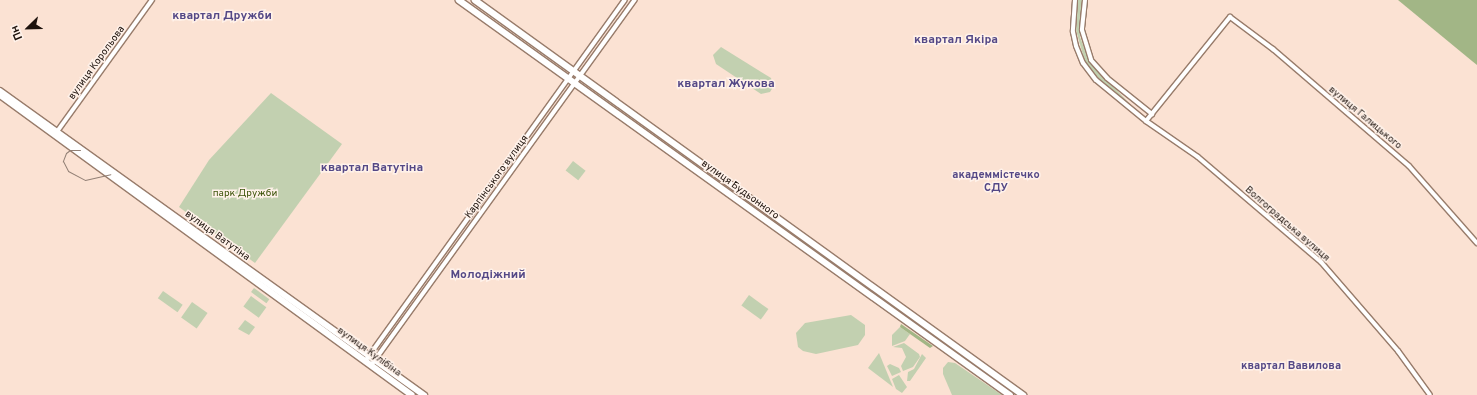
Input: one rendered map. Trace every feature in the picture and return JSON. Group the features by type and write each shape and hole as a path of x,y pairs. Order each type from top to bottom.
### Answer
{"main road":[{"name":"вулиця Будьонного","path":"459,0 1010,395"},
{"name":"вулиця Будьонного","path":"475,0 1023,395"},
{"name":"вулиця Ватутіна","path":"0,91 315,325"},
{"name":"вулиця Ватутіна","path":"0,95 56,133 320,322 376,358 424,395"},
{"path":"864,291 869,285"},
{"name":"вулиця Кулібіна","path":"315,325 372,364 412,395"}],"street":[{"name":"вулиця Корольова","path":"56,133 152,0"},
{"name":"Карпінського вулиця","path":"366,360 625,0"},
{"name":"Карпінського вулиця","path":"372,364 635,0"},
{"name":"Волгоградська вулиця","path":"1075,0 1073,32 1083,63 1096,80 1146,121 1198,157 1321,262 1384,333 1430,395"},
{"path":"1085,0 1082,30 1091,60 1106,78 1152,114 1146,121"},
{"name":"вулиця Галицького","path":"1152,114 1230,17 1273,49 1410,168 1477,242"}],"green space":[{"path":"1078,0 1082,0 1080,37 1090,63 1133,107 1100,80 1085,62 1076,30"},
{"path":"1398,0 1477,0 1477,65 1472,61"},
{"path":"721,47 771,78 773,87 770,92 761,94 716,64 713,55"},
{"name":"парк Дружби","path":"271,93 342,144 255,263 179,207 209,160"},
{"path":"573,161 586,171 578,180 566,170"},
{"path":"783,226 865,285 865,286 782,228"},
{"path":"254,288 269,299 266,303 251,292"},
{"path":"871,289 938,337 938,339 868,291"},
{"path":"163,291 183,305 177,312 158,298"},
{"path":"749,295 768,309 761,320 741,306"},
{"path":"251,296 266,307 259,318 243,307"},
{"path":"192,302 208,313 197,328 181,318"},
{"path":"851,315 865,325 865,335 858,345 816,354 803,351 798,347 796,333 805,323"},
{"path":"245,320 255,327 249,335 238,329"},
{"path":"901,324 933,346 930,348 900,327"},
{"path":"900,327 910,334 905,341 892,346 892,335"},
{"path":"946,342 1020,395 1014,395 944,344"},
{"path":"904,343 919,354 920,357 913,367 903,371 901,366 906,357 902,348 893,347"},
{"path":"879,353 893,387 868,368"},
{"path":"922,354 926,358 910,381 907,381 908,372 914,369"},
{"path":"948,362 955,363 1002,395 952,395 943,374 943,368"},
{"path":"890,364 899,368 901,372 892,376 887,366"},
{"path":"899,375 907,387 902,393 896,389 892,379"}],"tram line":[{"path":"80,150 70,150 66,153 63,161 68,171 85,180 110,174"}],"district":[{"name":"квартал Дружби","path":"222,17"},
{"name":"квартал Якіра","path":"956,41"},
{"name":"квартал Жукова","path":"726,85"},
{"name":"квартал Ватутіна","path":"372,169"},
{"name":"академмістечко СДУ","path":"996,182"},
{"name":"Молодіжний","path":"488,276"},
{"name":"квартал Вавилова","path":"1291,366"}]}
